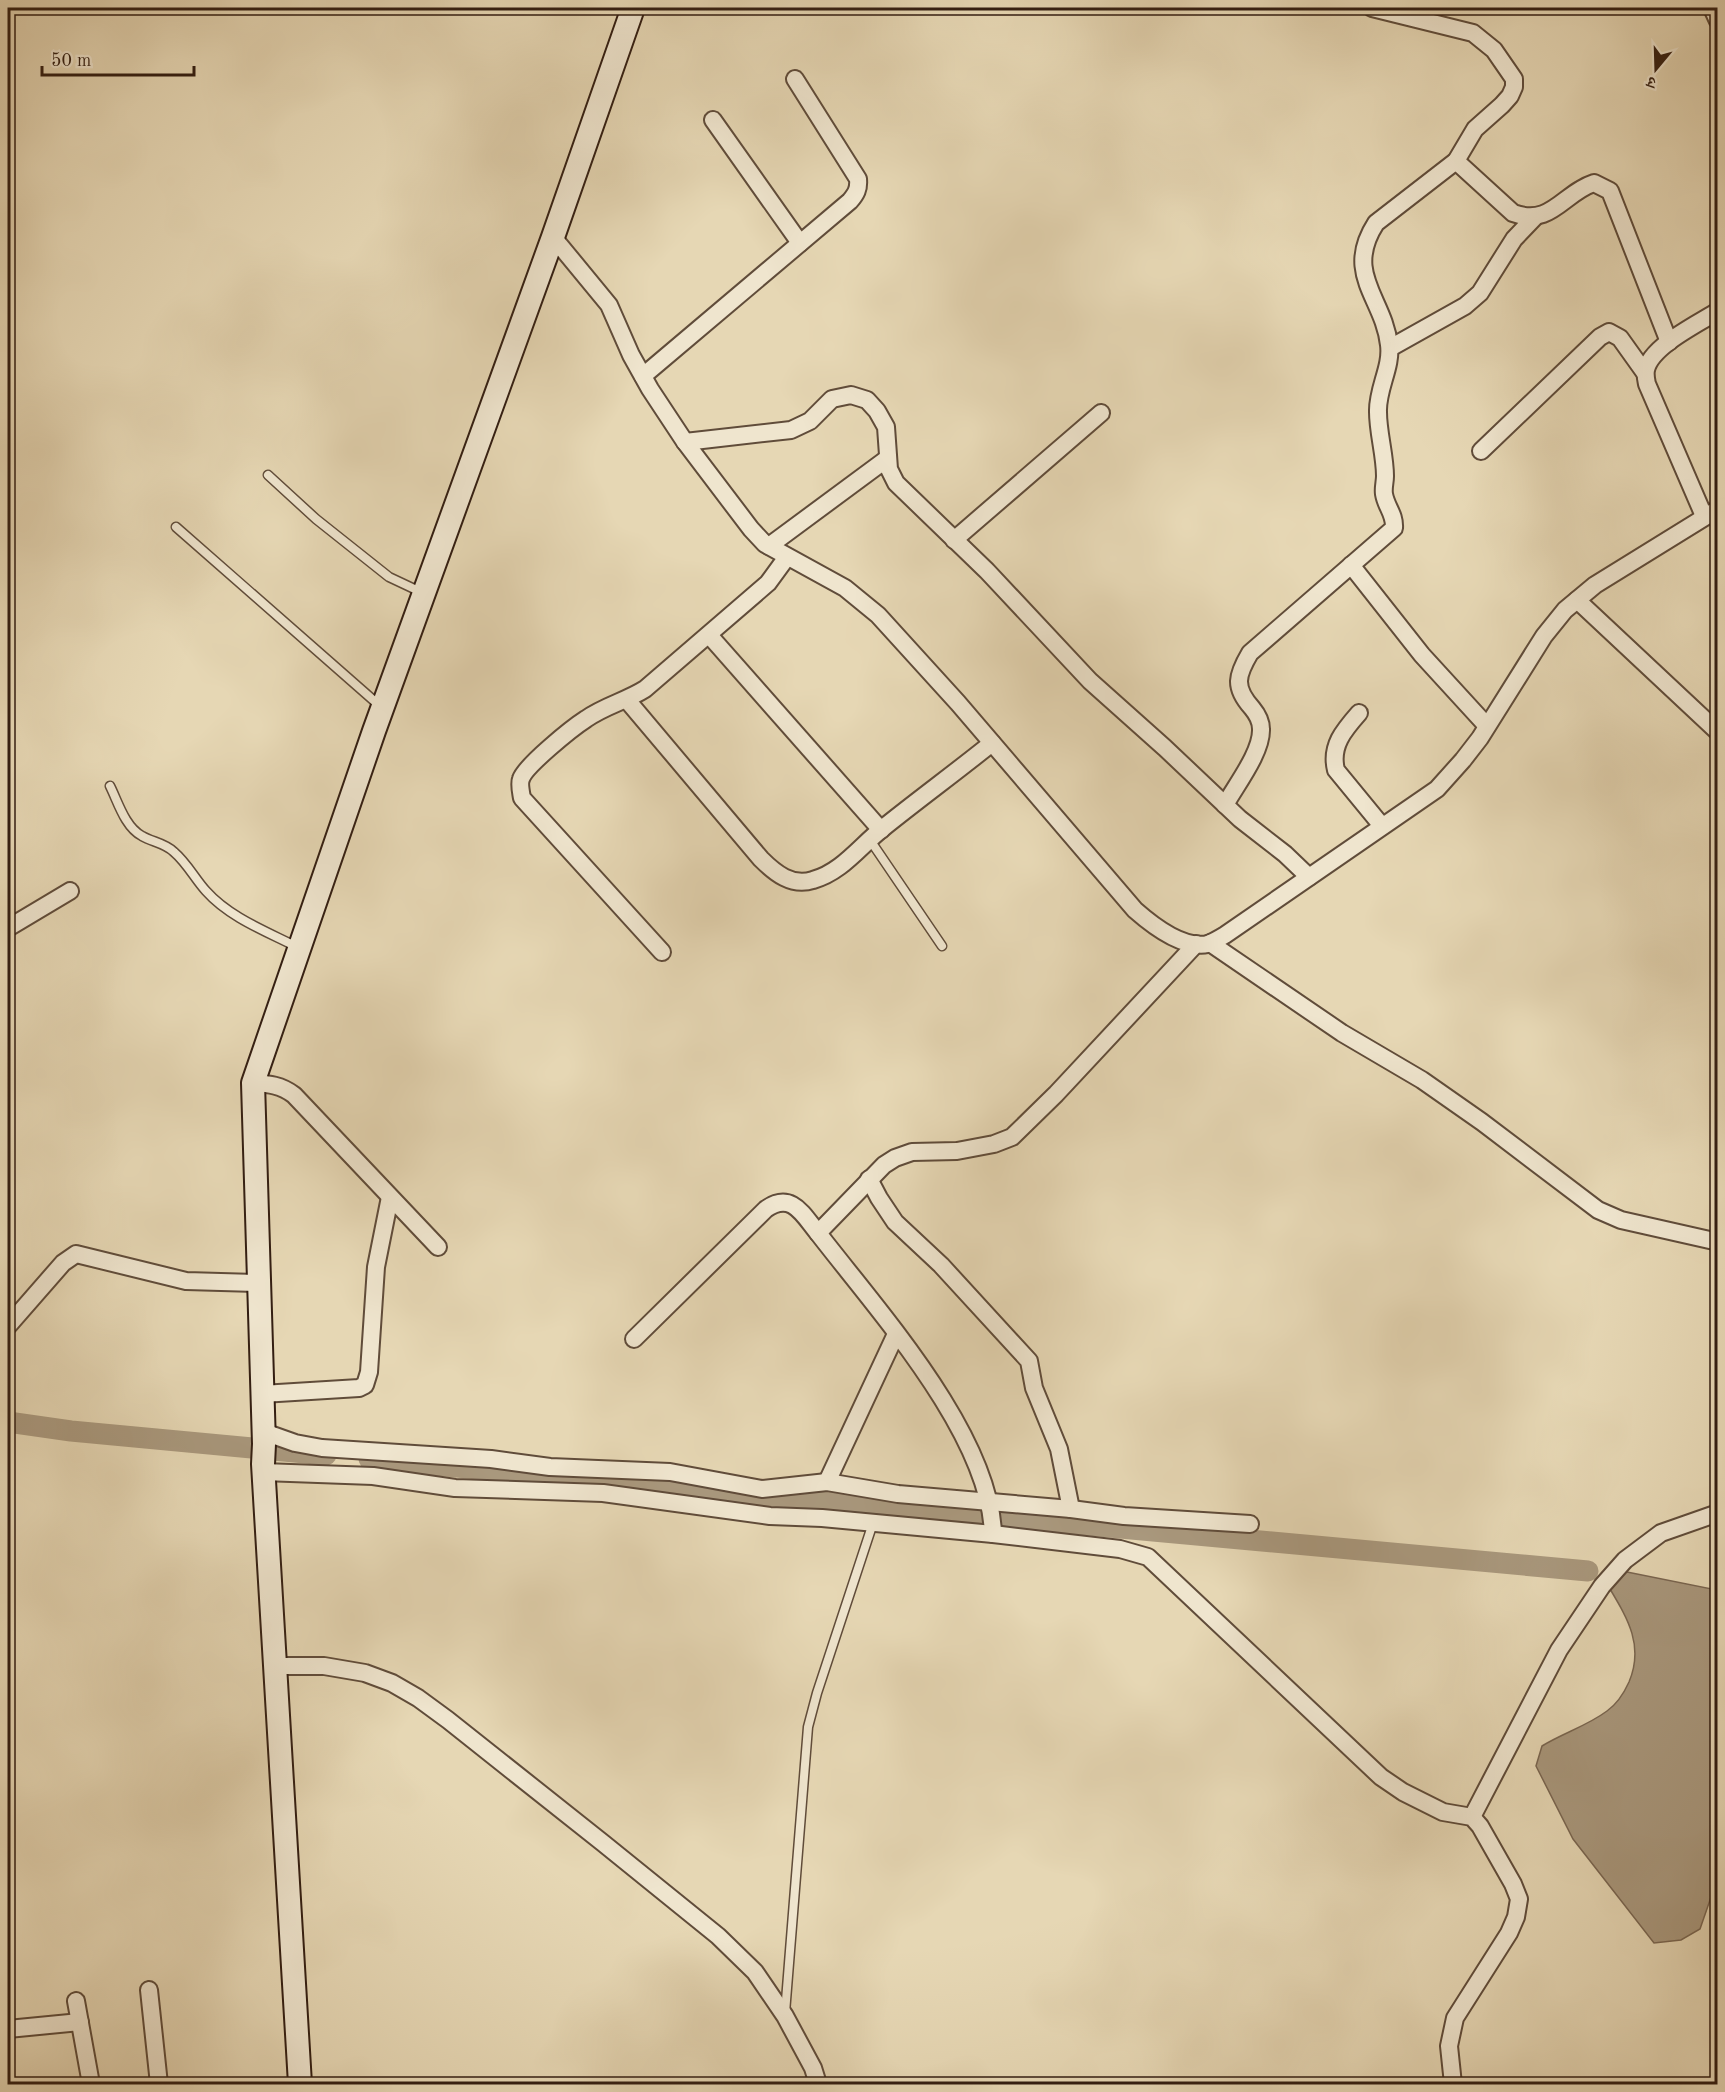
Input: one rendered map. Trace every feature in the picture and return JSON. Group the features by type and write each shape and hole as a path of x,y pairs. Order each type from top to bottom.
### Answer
{"street":[{"path":"300,2085 263,1453 253,1083 382,708 553,237 633,8"},
{"path":"1225,805 1256,751 1261,727 1257,715 1246,701 1239,686 1239,671 1250,653 1394,528 1395,518 1386,503 1383,491 1385,475 1377,411 1379,391 1390,348 1387,331 1366,284 1363,255 1367,237 1376,224 1456,161 1475,129 1510,96 1514,87 1514,79 1494,50 1473,33 1372,8"},
{"path":"1712,8 1718,21"},
{"path":"643,376 850,201 859,187 858,179 795,79"},
{"path":"713,120 800,243"},
{"path":"1456,161 1513,213 1524,217 1534,218 1545,215 1585,186 1594,183 1610,191 1669,342"},
{"path":"1390,348 1465,306 1473,299 1488,282 1514,239 1534,218"},
{"path":"553,237 609,305 643,376 685,442 751,529 769,546 845,588 878,615 992,743 1135,910 1167,934 1203,944 1342,1033 1422,1080 1598,1210 1621,1220 1714,1241"},
{"path":"1645,373 1652,358 1669,342 1718,311"},
{"path":"818,1233 884,1164 895,1158 912,1152 957,1151 994,1144 1012,1137 1203,944 1225,935 1437,789 1463,760 1544,636 1565,610 1595,585 1711,513 1647,384 1645,373 1620,338 1609,332 1600,337 1481,451"},
{"path":"685,442 791,430 810,421 832,399 851,395 867,400 877,411 886,427 889,469 896,483 987,571 1090,681 1256,833 1285,854 1309,877"},
{"path":"954,540 1101,412"},
{"path":"769,546 888,458"},
{"path":"662,952 522,798 520,781 527,768 586,718 627,700 645,689 768,583 787,557"},
{"path":"1351,565 1427,661 1486,726"},
{"path":"1577,600 1718,732"},
{"path":"709,635 875,835"},
{"path":"627,700 761,859 777,875 793,880 812,881 845,863 875,835 992,743"},
{"path":"1359,713 1340,734 1333,759 1336,771 1382,826"},
{"path":"8,927 70,891"},
{"path":"253,1083 276,1085 294,1095 438,1247"},
{"path":"869,1179 895,1222 941,1265 1029,1361 1034,1388 1059,1449 1071,1509"},
{"path":"262,1394 359,1389 366,1385 369,1372 376,1267 390,1197"},
{"path":"634,1339 766,1209 774,1203 789,1203 798,1208 818,1233 938,1392 965,1437 991,1517"},
{"path":"8,1326 63,1263 76,1254 186,1281 259,1283"},
{"path":"827,1482 896,1334"},
{"path":"263,1453 296,1443 322,1448 491,1459 550,1467 670,1472 762,1489 827,1482 898,1494 1148,1557 1381,1777 1403,1792 1443,1812 1472,1817 1480,1826 1519,1899 1516,1917 1509,1933 1455,2018 1449,2046 1453,2085"},
{"path":"263,1453 373,1476 455,1488 603,1493 770,1516 873,1523 991,1517 1071,1509 1124,1516 1250,1524"},
{"path":"1472,1817 1559,1650 1602,1586 1625,1560 1660,1533 1718,1513"},
{"path":"275,1666 324,1666 365,1673 392,1683 418,1698 718,1936 755,1972 784,2016 813,2068 818,2085"},
{"path":"148,1990 159,2085"},
{"path":"76,2001 92,2085"},
{"path":"8,2029 80,2022"}],"lane":[{"path":"268,475 316,519 389,577 424,594"},
{"path":"176,526 382,708"},
{"path":"110,786 130,826 136,832 167,846 174,852 206,892 229,910 300,948"},
{"path":"875,835 942,946"},
{"path":"784,2016 808,1727 873,1523"}],"shaded area":[{"path":"1622,1571 1717,1590 1718,1877 1700,1929 1681,1940 1654,1943 1573,1839 1536,1766 1542,1746 1607,1711 1620,1698 1629,1682 1635,1655 1634,1643 1627,1619 1607,1584"}],"waterway":[{"path":"8,1422 71,1431 326,1455"},
{"path":"369,1459 1588,1571"}]}
